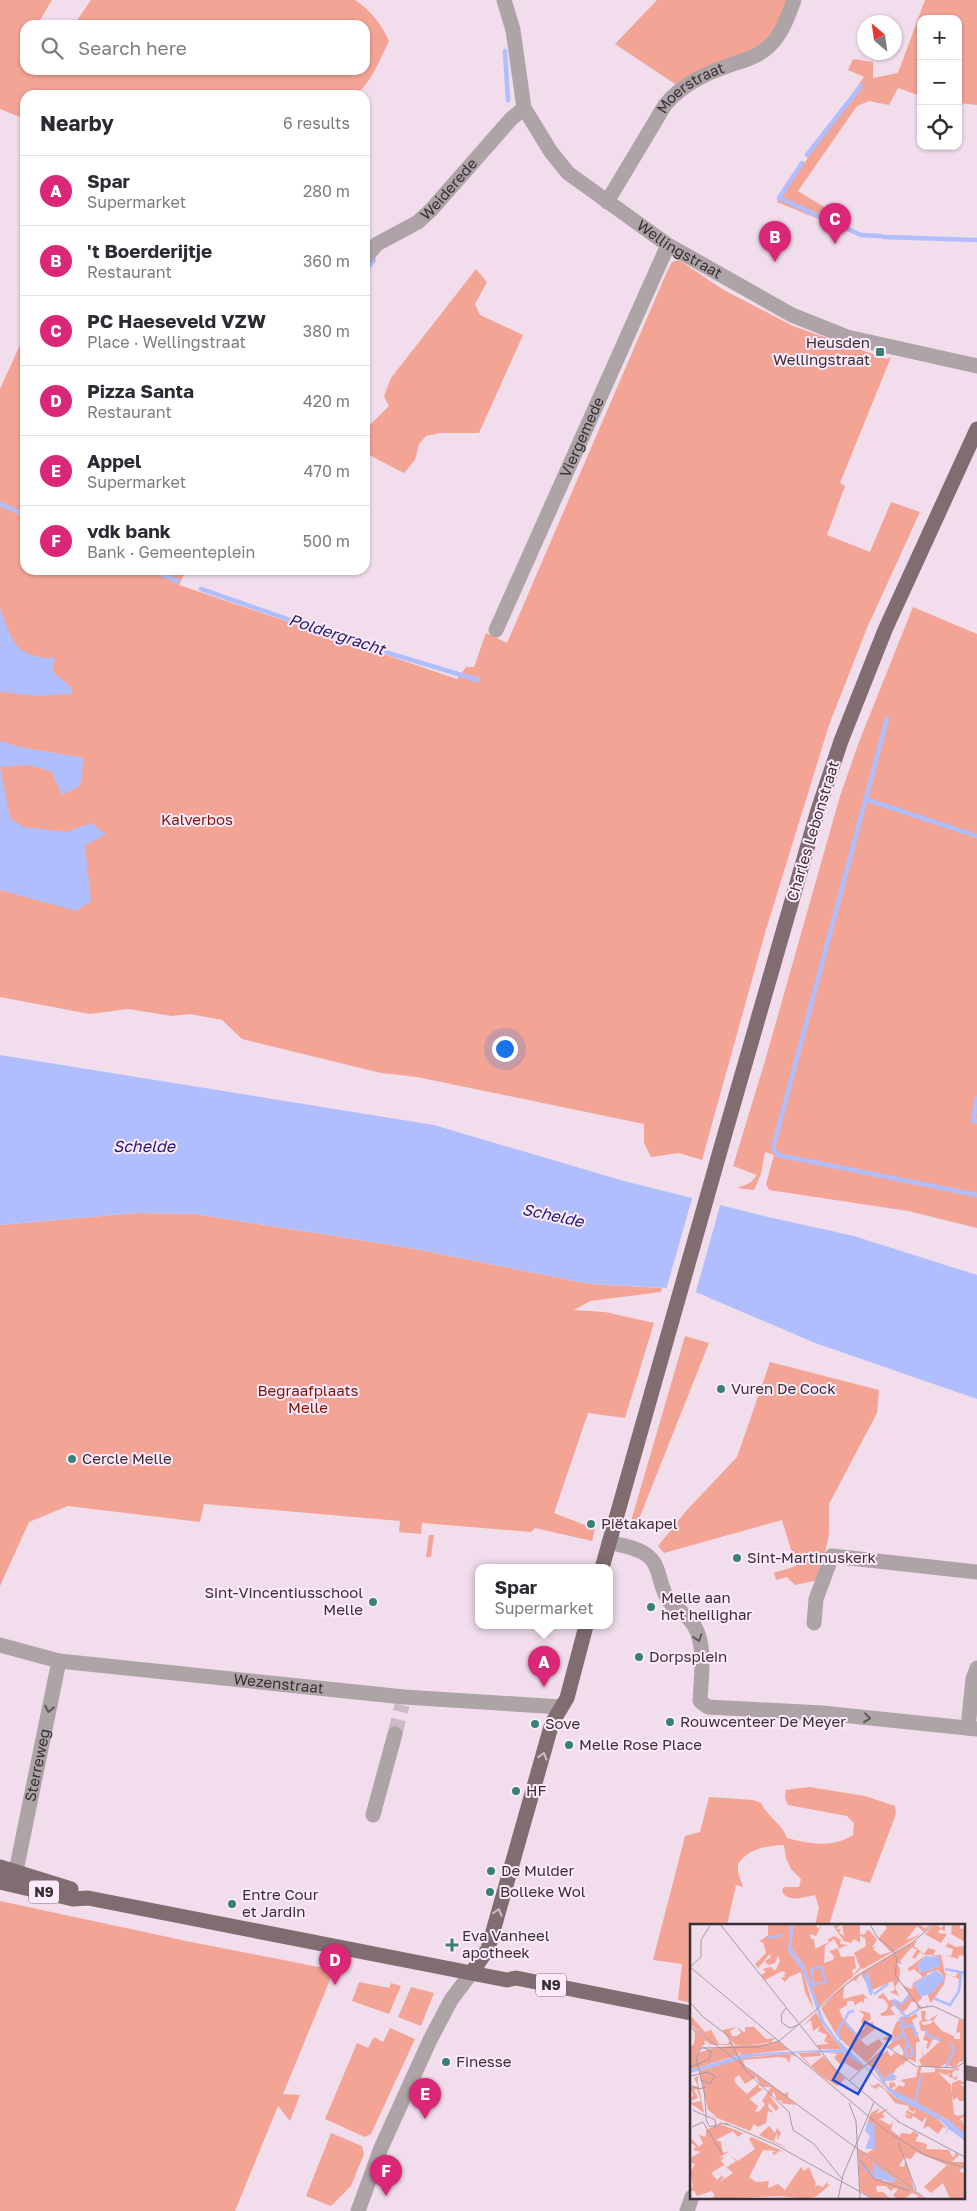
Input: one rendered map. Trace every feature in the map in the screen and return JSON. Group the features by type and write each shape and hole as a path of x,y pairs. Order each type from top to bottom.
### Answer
{"main road":[{"name":"Charles Lebonstraat","path":"609,1542 818,810 841,742 885,630 977,429"},
{"path":"603,1564 609,1542"},
{"path":"472,1972 488,1949 552,1723 567,1698 585,1629"},
{"name":"N9","path":"0,1867 75,1890 88,1898"},
{"name":"N9","path":"0,1882 73,1898 88,1898 507,1980 516,1978 690,2013"},
{"path":"964,2072 977,2074"}],"street":[{"name":"Wellingstraat","path":"504,0 513,30 524,108 551,152 568,173 668,244 761,299 792,315 847,337 977,366"},
{"name":"Moerstraat","path":"607,202 665,105 676,92 695,79 748,59 767,48 777,36 794,0"},
{"name":"Weiderede","path":"370,252 377,244 418,222 431,210 524,108"},
{"name":"Viergemede","path":"496,630 668,244"},
{"path":"609,1542 651,1556 657,1567 661,1586 670,1602 691,1620 701,1640 700,1701 708,1707 822,1713 972,1729 973,1679 977,1668"},
{"path":"814,1623 816,1599 832,1556 977,1572"},
{"name":"Wezenstraat","path":"0,1645 59,1661 403,1701 561,1707"},
{"name":"Sterreweg","path":"16,1871 59,1661"},
{"path":"373,1815 394,1734"},
{"path":"358,2211 382,2148 430,2040 451,2000 472,1972"},
{"path":"687,2211 692,2198"}],"green space":[{"path":"0,0 52,0 40,20 20,20 20,75 370,75 370,20 77,20 91,0 355,0 375,18 389,41 371,77 361,90 20,90 20,117 0,109"},
{"path":"657,0 789,0 776,26 758,49 686,77 675,84 615,44"},
{"path":"925,0 977,0 977,105 962,103 962,15 919,15"},
{"path":"917,22 917,95 898,88 889,105 869,101 857,106 798,191 842,218 855,234 777,202 864,77 848,70 853,59 873,62 873,78 898,73"},
{"name":"Kalverbos","path":"679,260 722,289 793,326 887,359 891,357 840,483 845,486 827,535 870,552 891,502 920,512 867,628 829,725 765,933 702,1160 679,1153 651,1157 644,1143 644,1124 417,1077 381,1073 242,1039 222,1020 190,1014 172,1016 128,1009 90,1014 0,997 0,389 20,345 20,575 184,575 179,585 457,679 466,667 474,667 486,633 507,643 672,262"},
{"path":"476,269 487,282 475,304 480,315 523,335 479,433 440,433 426,436 419,444 415,460 404,473 370,456 370,425 389,406 384,396 391,378"},
{"path":"913,607 977,634 977,1228 908,1211 769,1190 766,1184 774,1155 765,1152 761,1174 754,1190 737,1188 750,1183 757,1175 733,1166 765,1061 840,796 859,742"},
{"name":"Begraafplaats Melle","path":"136,1213 195,1214 416,1249 590,1284 662,1288 661,1292 590,1301 574,1310 605,1312 654,1323 625,1418 588,1413 554,1513 595,1529 592,1541 535,1528 531,1532 422,1523 421,1534 399,1532 400,1521 204,1504 200,1522 68,1506 29,1522 0,1586 0,1225"},
{"path":"685,1336 709,1343 635,1529 631,1530 629,1528"},
{"path":"770,1362 879,1390 877,1413 829,1504 829,1534 819,1580 795,1585 787,1577 776,1580 774,1573 796,1566 782,1520 664,1553 658,1546 686,1511 737,1457"},
{"path":"429,1535 434,1535 431,1557 426,1557"},
{"path":"809,1787 865,1796 895,1806 896,1814 870,1883 844,1876 829,1924 815,1924 819,1908 815,1895 791,1898 784,1894 782,1889 785,1887 799,1887 801,1879 791,1869 786,1858 784,1845 764,1847 747,1854 738,1864 738,1872 743,1887 736,1885 727,1924 690,1924 690,2003 678,2000 682,1964 653,1960 685,1836 700,1832 709,1797 753,1800 761,1803 782,1828 787,1838 821,1844 837,1842 853,1835 854,1823 847,1816 788,1805 785,1798 786,1790"},
{"path":"0,1901 191,1942 334,1970 283,2094 300,2095 290,2121 278,2106 235,2211 0,2211"},
{"path":"359,1982 389,1988 391,1983 401,1986 389,2014 352,2001"},
{"path":"411,1987 434,1993 421,2026 398,2017"},
{"path":"390,2028 415,2039 371,2134 365,2137 325,2119 357,2043 368,2048 374,2037 383,2042"},
{"path":"331,2133 362,2146 364,2154 351,2186 331,2206 306,2196"}],"water":[{"path":"0,608 12,638 23,651 31,655 55,658 52,671 72,688 71,694 37,696 0,692"},
{"path":"0,741 21,747 84,758 80,786 62,795 51,771 27,765 0,767"},
{"path":"0,767 10,818 24,827 67,832 91,823 106,834 85,846 91,901 76,911 0,890"},
{"name":"Schelde","path":"0,1055 434,1125 624,1181 768,1217 854,1236 977,1275 977,1399 815,1343 698,1293 667,1288 590,1284 416,1249 195,1214 136,1213 0,1225"}],"pier":[{"path":"693,1195 721,1202 695,1295 666,1290"}],"waterway":[{"path":"505,51 508,100"},
{"path":"807,155 861,86"},
{"path":"802,163 779,198 861,235 881,236"},
{"path":"884,237 977,240"},
{"path":"370,265 374,260"},
{"name":"Poldergracht","path":"0,504 20,513"},
{"name":"Poldergracht","path":"163,575 177,581"},
{"name":"Poldergracht","path":"201,589 365,646 478,680"},
{"path":"887,719 773,1148 778,1155 977,1195"},
{"path":"865,799 977,836"},
{"path":"977,1098 973,1121 977,1121"}],"tunnel":[{"path":"395,1734 402,1705"}],"place":[{"name":"PC Haeseveld VZW","path":"835,244"},
{"name":"'t Boerderijtje","path":"775,262"},
{"name":"Heusden Wellingstraat","path":"880,352"},
{"name":"Vuren De Cock","path":"721,1389"},
{"name":"Cercle Melle","path":"72,1459"},
{"name":"Piëtakapel","path":"591,1524"},
{"name":"Sint-Martinuskerk","path":"737,1558"},
{"name":"Sint-Vincentiusschool Melle","path":"373,1602"},
{"name":"Melle aan het heilighar","path":"651,1607"},
{"name":"Dorpsplein","path":"639,1657"},
{"name":"Spar","path":"544,1687"},
{"name":"Rouwcenteer De Meyer","path":"670,1722"},
{"name":"Sove","path":"535,1724"},
{"name":"Melle Rose Place","path":"569,1745"},
{"name":"HF","path":"516,1791"},
{"name":"De Mulder","path":"491,1871"},
{"name":"Bolleke Wol","path":"490,1892"},
{"name":"Entre Cour et Jardin","path":"232,1904"},
{"name":"Eva Vanheel apotheek","path":"452,1945"},
{"name":"Pizza Santa","path":"335,1985"},
{"name":"Finesse","path":"446,2062"},
{"name":"Appel","path":"425,2119"},
{"name":"vdk bank","path":"386,2196"}]}
